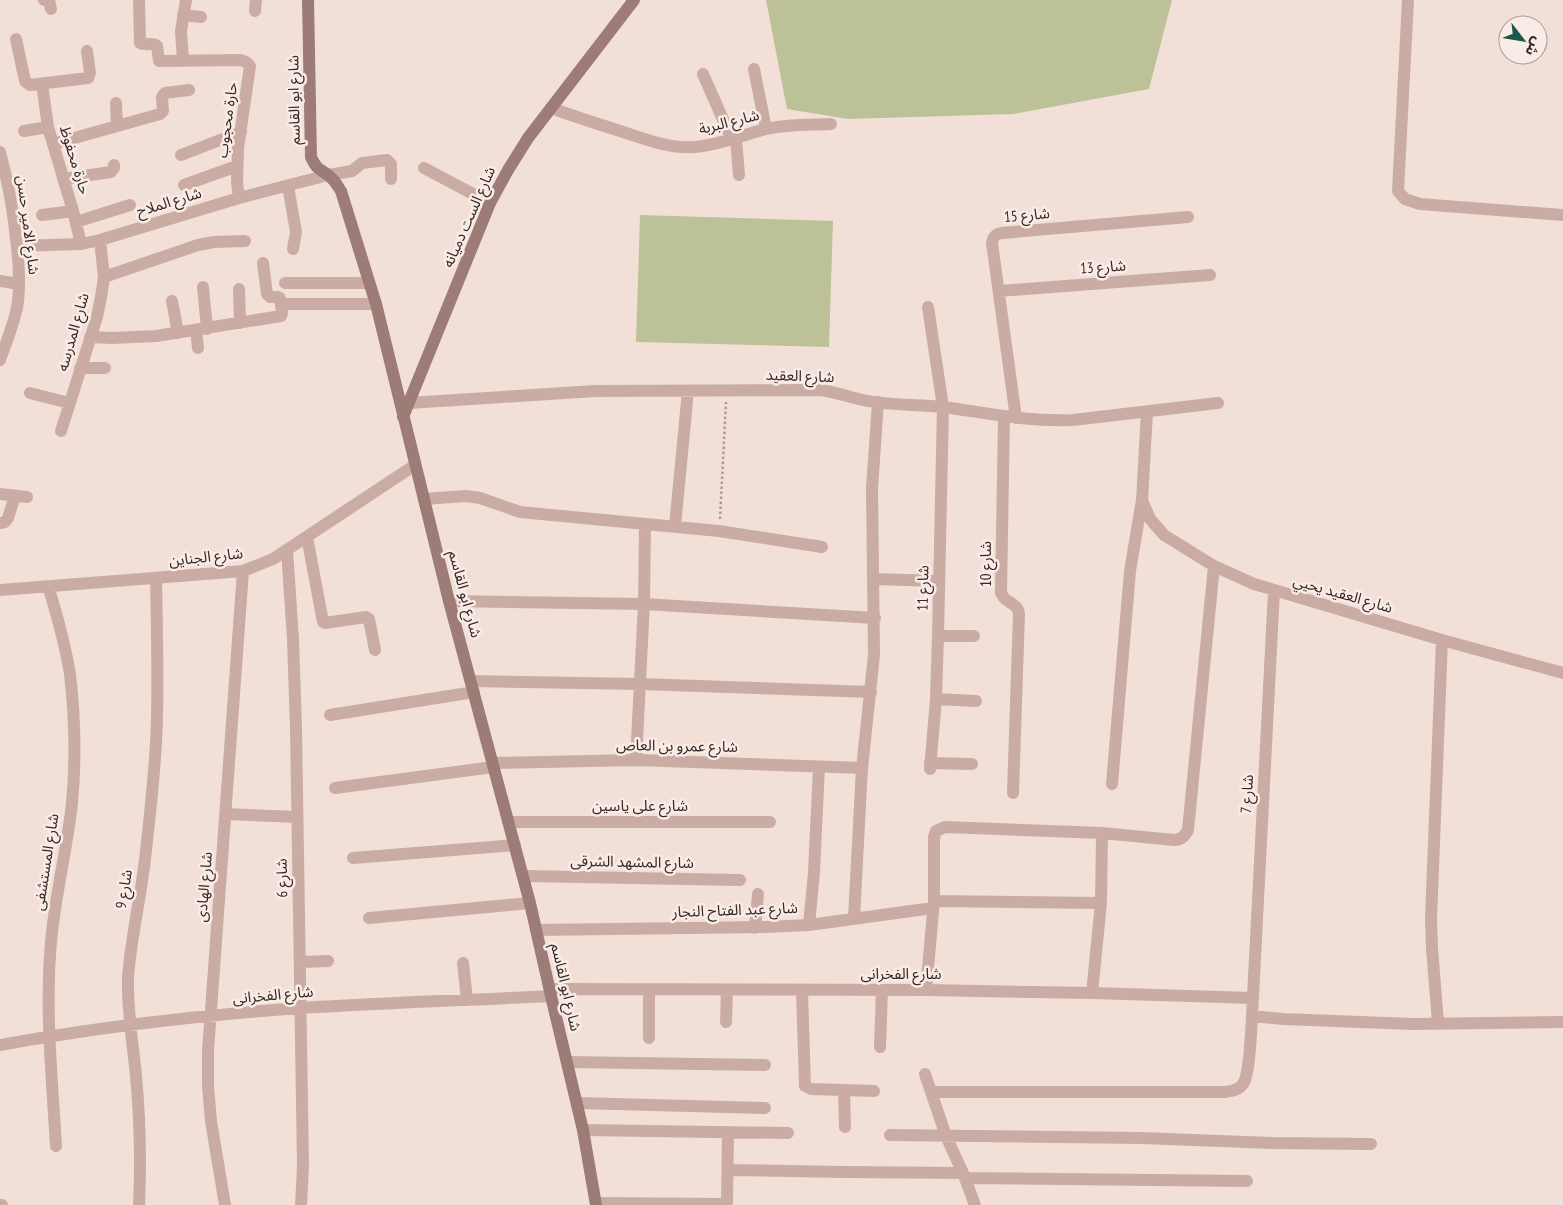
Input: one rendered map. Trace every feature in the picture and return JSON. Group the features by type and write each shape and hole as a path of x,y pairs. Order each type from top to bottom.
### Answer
{"street":[{"path":"183,61 181,31 186,0"},
{"name":"شارع ابو القاسم","path":"308,0 311,157 314,165 328,175 341,191 376,304 449,601 473,686 492,765 524,876 583,1130 596,1204"},
{"name":"شارع الست دميانه","path":"403,417 490,203 508,170 528,138 634,0"},
{"path":"1408,0 1398,192 1404,199 1420,204 1563,215"},
{"name":"حارة محجوب","path":"140,1 140,43 157,46 159,62 241,60 250,66 237,166 239,198"},
{"path":"183,16 201,17"},
{"path":"16,39 26,81 30,85 88,78 90,73 87,51"},
{"path":"754,70 766,129"},
{"path":"703,74 734,139 739,175"},
{"name":"حارة محفوظ","path":"42,84 48,127 75,217 81,244"},
{"path":"53,144 160,114 163,111 162,97 165,93 189,90"},
{"path":"116,103 117,126"},
{"name":"شارع البربة","path":"551,108 659,144 676,146 694,147 711,145 766,129 787,126 831,124"},
{"path":"24,131 48,127"},
{"path":"181,154 241,132"},
{"name":"شارع الامير حسن","path":"0,152 12,208 20,284 12,329 1,353"},
{"name":"شارع الملاح","path":"17,246 81,244 100,240 239,198 355,170 362,162 387,160 391,164 391,180"},
{"path":"63,179 111,172 114,165"},
{"path":"184,186 237,166"},
{"path":"424,168 490,203"},
{"path":"288,186 296,232 293,248"},
{"path":"42,215 75,217 130,205"},
{"name":"شارع 15","path":"1010,418 999,291 992,243 996,234 1188,217"},
{"name":"شارع المدرسه","path":"61,431 98,310 104,277 100,240"},
{"path":"104,277 198,245 245,240"},
{"path":"90,338 134,338 178,333 281,316 279,298 270,297 267,294 263,263"},
{"name":"شارع 13","path":"999,291 1210,275"},
{"path":"0,281 20,284"},
{"path":"285,283 369,282"},
{"path":"198,348 202,329 203,287"},
{"path":"239,289 240,323"},
{"path":"172,301 178,333"},
{"path":"281,304 376,304"},
{"name":"شارع 11","path":"928,307 943,407 936,699 930,766 972,764"},
{"path":"80,368 105,368"},
{"name":"شارع العقيد","path":"409,403 594,391 828,391 863,400 943,407 1040,421 1073,420 1218,403"},
{"path":"676,526 688,391"},
{"path":"30,393 69,403"},
{"path":"854,918 862,768 874,655 872,488 878,402"},
{"path":"1112,784 1130,571 1142,500 1147,412"},
{"name":"شارع 10","path":"1010,418 1002,593 1003,598 1007,602 1016,606 1019,610 1013,793"},
{"name":"شارع الجناين","path":"0,590 243,571 273,559 415,465"},
{"path":"0,494 21,496 5,522 0,522"},
{"path":"424,499 466,496 480,498 520,512 676,526 822,547"},
{"name":"شارع العقيد يحيي","path":"1142,500 1150,519 1164,535 1214,566 1247,581 1274,591 1442,640 1563,673"},
{"path":"636,760 644,604 645,524"},
{"path":"307,537 323,622 328,623 366,617 369,619 375,650"},
{"name":"شارع 6","path":"287,550 296,728 302,1205"},
{"path":"926,990 934,905 934,837 936,831 945,827 1102,833 1178,840 1184,837 1188,830 1214,566"},
{"name":"شارع الهادى","path":"225,1205 211,1120 208,1086 210,1017 243,571"},
{"name":"شارع 9","path":"139,1205 139,1129 128,979 146,853 157,720 156,578"},
{"path":"874,579 939,581"},
{"name":"شارع المستشفى","path":"48,586 61,630 69,673 74,717 75,760 66,848 56,895 48,990 56,1146"},
{"name":"شارع 7","path":"931,1092 1225,1092 1235,1090 1244,1084 1252,1016 1274,591"},
{"path":"449,601 644,604 875,618"},
{"path":"938,636 974,636"},
{"path":"1438,1023 1431,919 1442,640"},
{"path":"330,715 473,686 640,684 871,692"},
{"path":"936,699 976,701"},
{"name":"شارع عمرو بن العاص","path":"335,788 492,765 636,760 862,768"},
{"path":"808,924 814,872 819,766"},
{"path":"226,814 297,817"},
{"name":"شارع على ياسين","path":"509,822 770,822"},
{"path":"1092,992 1100,904 1102,833"},
{"path":"353,858 515,845"},
{"name":"شارع المشهد الشرقى","path":"524,876 740,880"},
{"path":"756,928 758,894"},
{"path":"369,918 530,903"},
{"name":"شارع عبد الفتاح النجار","path":"536,930 756,928 808,924 934,905 1100,904"},
{"path":"300,962 328,961"},
{"path":"463,963 467,1000"},
{"path":"649,989 649,1038"},
{"name":"شارع الفخرانى","path":"0,1046 49,1036 301,1008 649,989 1092,992 1252,998"},
{"path":"726,1022 727,990"},
{"path":"802,990 805,1086 811,1089 874,1091"},
{"path":"880,1047 882,990"},
{"path":"1252,1016 1395,1023 1563,1022"},
{"path":"567,1062 765,1065"},
{"path":"925,1074 946,1136 975,1205"},
{"path":"844,1090 845,1127"},
{"path":"577,1103 765,1108"},
{"path":"583,1130 788,1133"},
{"path":"596,1204 726,1204 728,1132"},
{"path":"890,1134 1371,1144"},
{"path":"728,1170 1247,1181"}],"path":[{"path":"719,531 726,391"}],"green space":[{"path":"766,0 1172,0 1149,89 1013,114 848,119 787,109"},
{"path":"640,215 833,221 829,347 636,342"}]}
